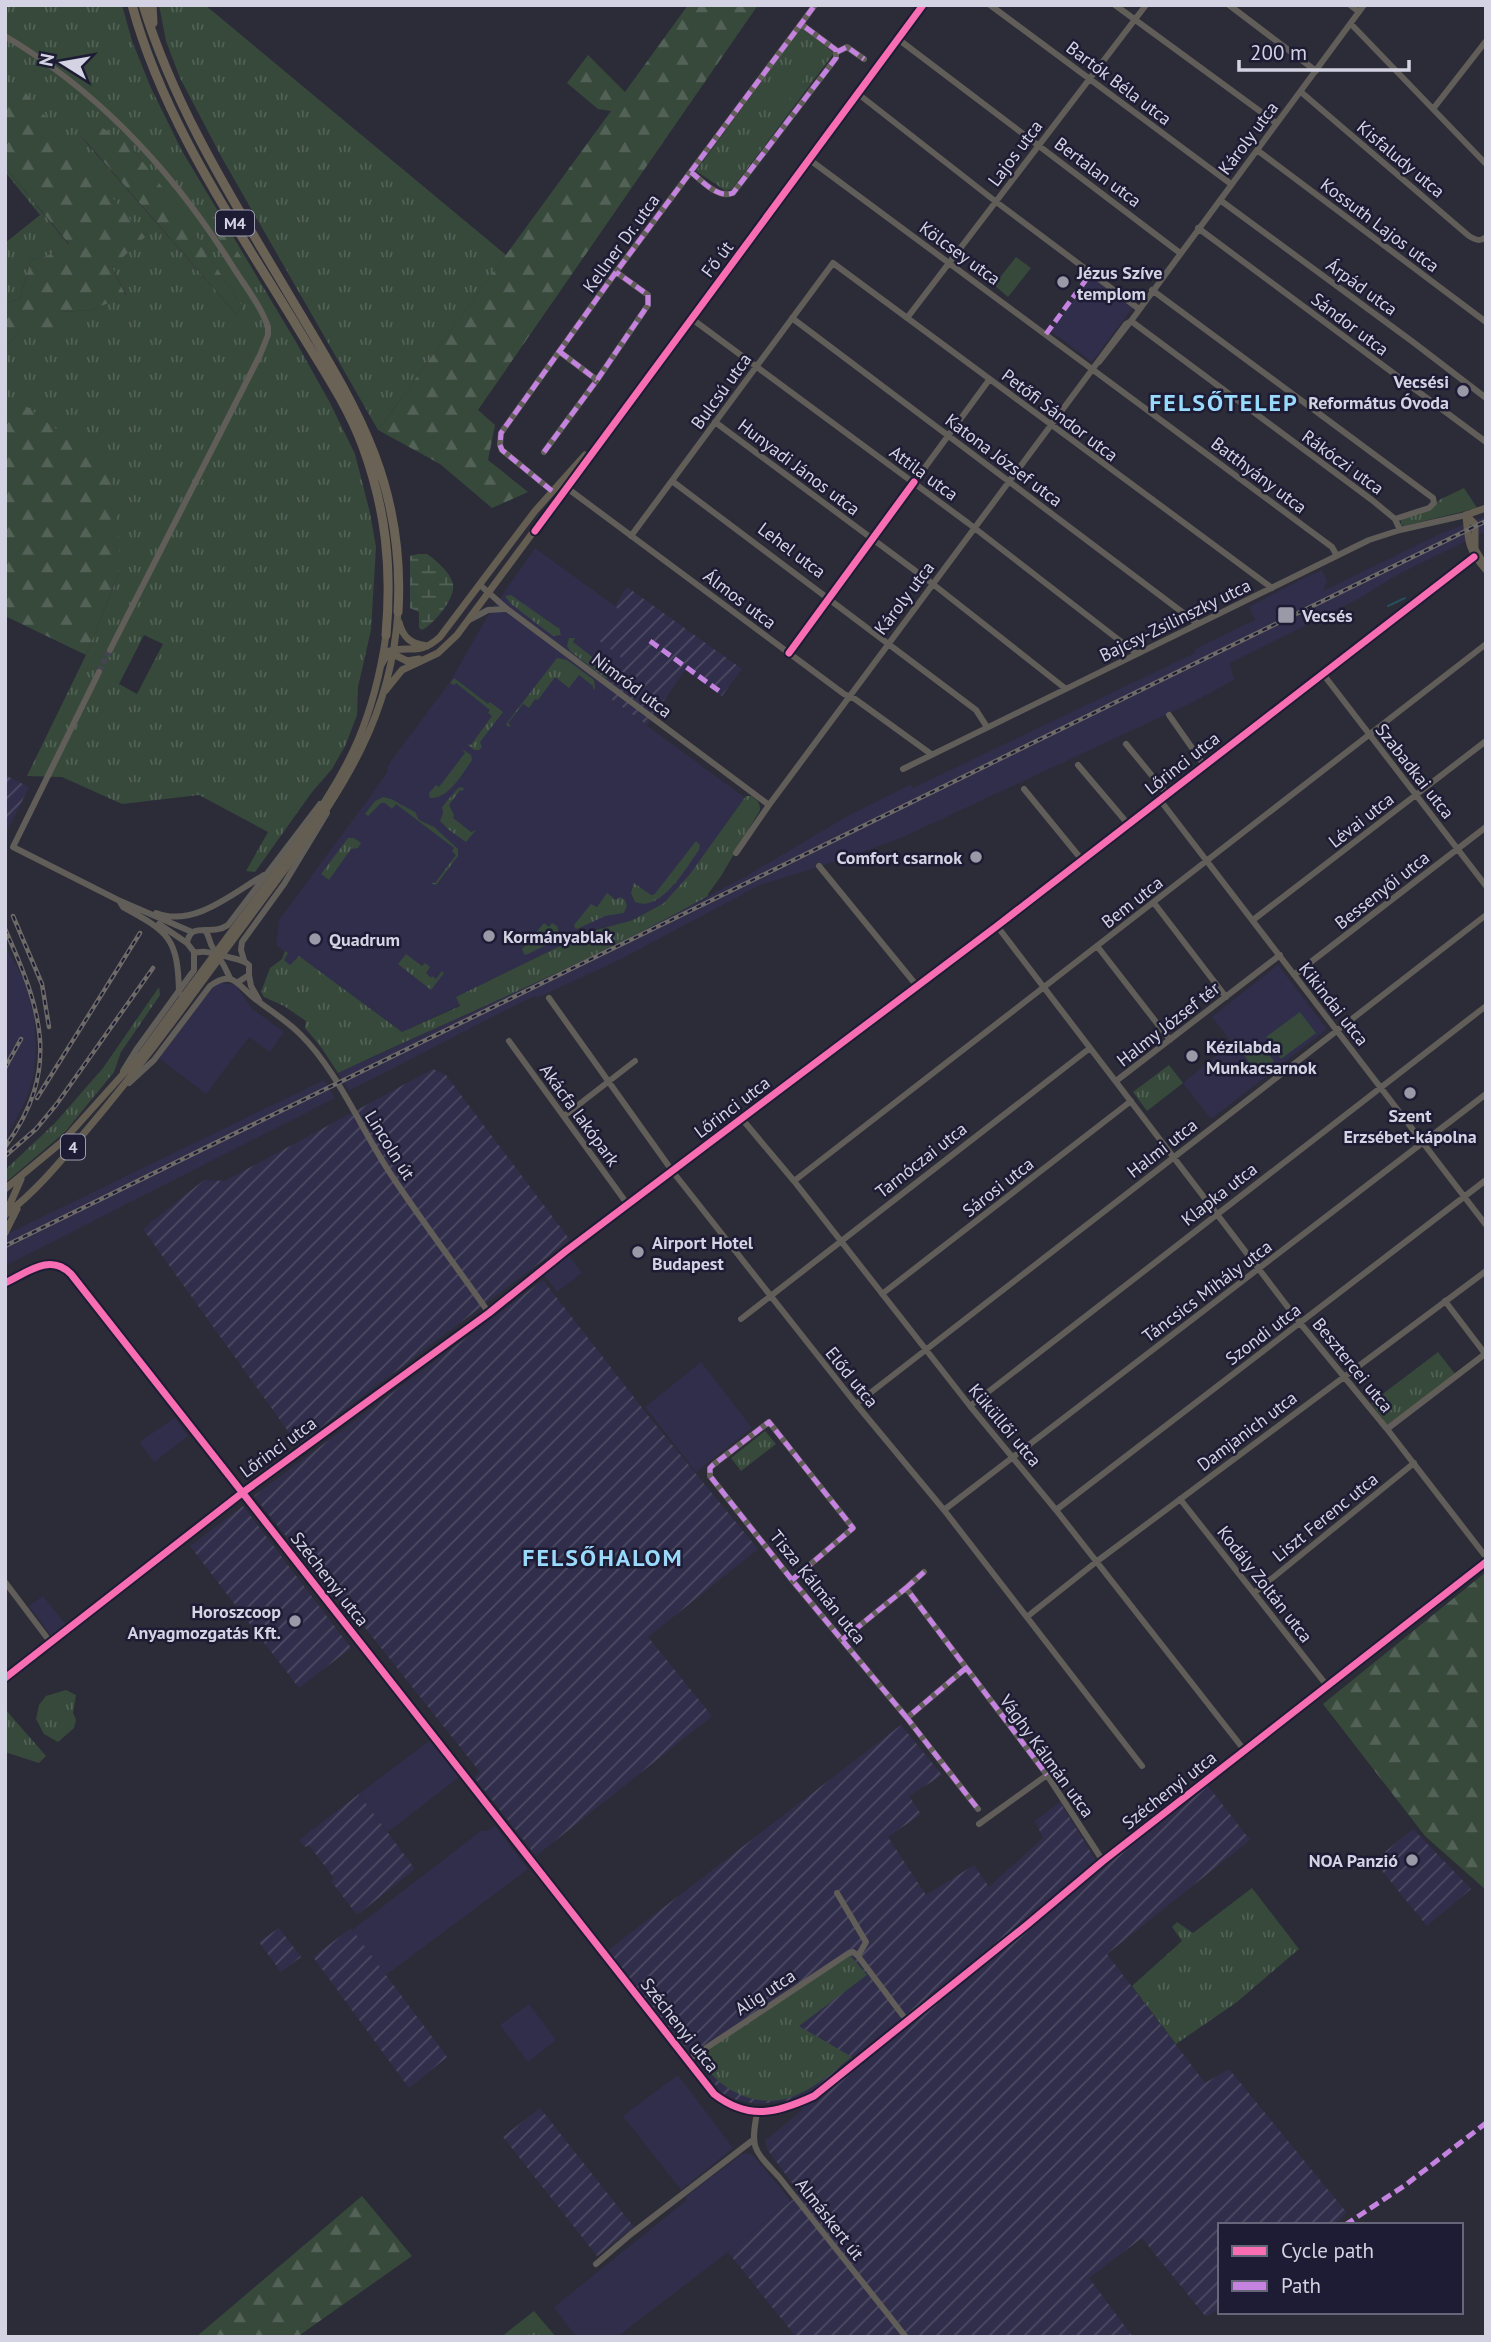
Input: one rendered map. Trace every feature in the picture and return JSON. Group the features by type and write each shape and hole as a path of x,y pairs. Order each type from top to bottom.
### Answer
{"highway":[{"name":"M4","path":"132,5 151,61 186,137 337,395 362,444 376,490 386,541 390,573 386,635"},
{"name":"M4","path":"143,5 175,92 202,145 345,390 370,442 392,512 398,556 398,612"},
{"path":"152,5 154,39"}],"main road":[{"name":"Fő út","path":"433,656 447,646 468,620 923,5"},
{"name":"4","path":"428,646 446,631 552,491 606,433"},
{"path":"549,512 552,491"},
{"path":"1466,515 1486,510"},
{"path":"1486,510 1475,524 1475,549 1486,569"},
{"path":"1466,515 1475,524"},
{"path":"1466,515 1468,543 1474,557 1486,569"},
{"path":"398,612 401,632 407,639 428,646"},
{"path":"385,691 398,612"},
{"path":"386,635 392,652 407,661 433,656"},
{"path":"381,665 386,635"},
{"path":"392,652 428,646"},
{"name":"4","path":"283,866 330,792 358,741 381,665 392,652"},
{"name":"4","path":"5,1215 21,1203 55,1168 144,1055 331,805 366,742 385,691 402,670 433,656"},
{"name":"4","path":"5,1189 63,1141 119,1086"},
{"path":"5,1215 23,1175"},
{"path":"5,1233 21,1203"}],"street":[{"name":"Kellner Dr. utca","path":"552,491 507,456 499,439 501,433 616,272 814,5"},
{"name":"Bartók Béla utca","path":"990,5 1231,184"},
{"path":"1115,5 1276,123"},
{"name":"Lajos utca","path":"907,318 1146,5"},
{"path":"1229,5 1316,71"},
{"path":"1350,5 1359,12"},
{"name":"Károly utca","path":"736,853 888,643 1131,321 1364,5"},
{"path":"801,24 837,52"},
{"path":"1351,24 1486,164"},
{"path":"5,36 72,82 138,142 192,205 246,287 268,327 268,335 260,355 110,650"},
{"name":"Bertalan utca","path":"898,39 1180,253"},
{"path":"1433,110 1486,41"},
{"path":"837,52 847,47 864,59"},
{"path":"691,172 718,193 726,196 733,194 836,58 837,52"},
{"name":"Kisfaludy utca","path":"1301,92 1469,236 1476,240 1486,237"},
{"path":"857,93 1139,309"},
{"path":"1479,157 1486,149"},
{"name":"Kossuth Lajos utca","path":"1257,150 1486,322"},
{"name":"Kölcsey utca","path":"810,160 1094,370"},
{"name":"Árpád utca","path":"1220,200 1486,398"},
{"name":"Sándor utca","path":"1198,228 1486,442"},
{"name":"Bulcsú utca","path":"631,536 832,263"},
{"name":"Petőfi Sándor utca","path":"832,263 1272,588"},
{"path":"544,452 648,305 648,295 616,272"},
{"path":"1152,290 1433,498 1429,508 1395,519"},
{"name":"Katona József utca","path":"792,318 1198,624"},
{"name":"Attila utca","path":"692,319 974,527 1137,654"},
{"name":"Rákóczi utca","path":"1131,321 1395,519 1400,530"},
{"path":"560,352 597,380"},
{"name":"Batthyány utca","path":"1094,370 1332,547 1337,556"},
{"path":"789,653 989,380"},
{"name":"Hunyadi János utca","path":"715,422 932,584 1066,689"},
{"name":"Lehel utca","path":"672,481 976,710 987,727"},
{"name":"Álmos utca","path":"567,488 789,653 931,754"},
{"name":"Bajcsy-Zsilinszky utca","path":"903,769 1378,536 1466,515"},
{"name":"Lőrinci utca","path":"5,1678 242,1493 489,1313 566,1251 1083,860 1474,557"},
{"name":"Nimród utca","path":"480,585 507,609 769,805"},
{"path":"468,620 488,610 507,609"},
{"name":"Bem utca","path":"794,1181 1486,644"},
{"path":"99,672 13,847 118,900 192,932"},
{"name":"Szabadkai utca","path":"1322,674 1486,886"},
{"path":"1169,715 1204,765"},
{"name":"Lévai utca","path":"1253,920 1486,741"},
{"path":"1126,744 1167,794"},
{"path":"1078,765 1128,824"},
{"path":"1024,789 1083,860"},
{"path":"187,943 192,932 199,929 206,932 218,930 228,925 330,792"},
{"name":"Kikindai utca","path":"1160,800 1486,1225"},
{"path":"259,1002 251,986 250,969 241,950 242,942 284,884 317,833 331,805"},
{"name":"Bessenyői utca","path":"1294,975 1486,827"},
{"path":"819,866 917,986"},
{"path":"118,900 161,915 181,916 205,910 267,873"},
{"path":"118,900 187,943 194,952 194,970 136,1050 119,1086"},
{"path":"118,900 123,907 155,925 170,941 176,956 178,993"},
{"path":"1154,903 1226,997"},
{"name":"Halmi utca","path":"856,1404 1486,915"},
{"path":"996,926 1116,1081"},
{"path":"206,932 213,948 220,954 244,960"},
{"path":"205,951 211,942"},
{"path":"1097,947 1170,1040"},
{"path":"194,952 205,951 218,957 227,968 230,978"},
{"name":"Halmy József tér","path":"1174,1157 1116,1081 1280,955"},
{"path":"227,968 234,959"},
{"path":"119,1086 153,1060 210,986 230,978 238,982 249,975"},
{"name":"Lincoln út","path":"238,982 259,1002 290,1024 312,1047 389,1172 489,1313"},
{"name":"Előd utca","path":"549,999 673,1172 769,1296 1028,1616 1142,1766"},
{"name":"Klapka utca","path":"970,1406 1486,1006"},
{"name":"Akácfa lakópark","path":"509,1041 628,1205"},
{"name":"Tarnóczai utca","path":"741,1319 1090,1048"},
{"path":"564,1116 635,1061"},
{"name":"Táncsics Mihály utca","path":"944,1510 1486,1094"},
{"name":"Sárosi utca","path":"882,1294 1131,1101"},
{"name":"Küküllői utca","path":"742,1119 1056,1510 1245,1751"},
{"name":"Besztercei utca","path":"1174,1157 1300,1323 1387,1429 1486,1557"},
{"name":"Szondi utca","path":"1056,1510 1486,1180"},
{"name":"Széchenyi utca","path":"5,1283 42,1266 62,1265 97,1306 715,2094 730,2104 757,2113 793,2106 814,2096 1103,1861 1486,1562"},
{"name":"Damjanich utca","path":"1028,1616 1344,1375 1486,1271"},
{"path":"1387,1429 1485,1355 1445,1301"},
{"name":"Tisza Kálmán utca","path":"792,1580 853,1528 769,1422 713,1465 709,1472 792,1580 907,1718 978,1809"},
{"name":"Liszt Ferenc utca","path":"1254,1593 1414,1463"},
{"name":"Kodály Zoltán utca","path":"1180,1499 1328,1687"},
{"path":"842,1640 924,1572"},
{"path":"5,1582 51,1643"},
{"name":"Vághy Kálmán utca","path":"906,1588 1047,1775 1103,1861"},
{"path":"907,1718 966,1668"},
{"path":"979,1824 1047,1775"},
{"path":"837,1893 866,1942 858,1956 906,2021"},
{"name":"Alig utca","path":"688,2060 849,1953 853,1952 858,1956"},
{"path":"596,2263 753,2140 757,2113"},
{"name":"Almáskert út","path":"753,2140 760,2156 906,2337"},
{"path":"737,2154 745,2151 760,2156"}],"shaded area":[{"path":"1092,276 1132,308 1092,362 1051,331"},
{"path":"1486,516 1486,531 1230,663 1234,680 1193,702 903,837 760,885 619,960 508,1009 349,1091 338,1073 520,990 677,913 844,818 910,785 913,788 1195,653 1195,649 1255,620 1249,607 1298,581 1322,570 1327,581 1323,591 1442,533"},
{"path":"535,548 619,609 627,662 604,694 759,808 664,903 633,920 589,932 456,997 460,1005 402,1032 299,956 290,965 284,960 287,953 276,945 279,920 450,682 489,614"},
{"path":"627,587 742,669 722,696 685,670 647,725 604,694 627,662 598,640 619,610 615,606"},
{"path":"5,775 29,787 5,835"},
{"path":"5,945 27,990 34,1017 36,1050 33,1078 27,1098 5,1140"},
{"path":"1278,965 1327,1029 1211,1119 1183,1083 1232,1043 1212,1017"},
{"path":"221,983 236,985 251,1008 284,1032 270,1052 249,1037 206,1094 159,1058 214,986"},
{"path":"433,1069 446,1075 570,1240 298,1445 143,1229 204,1180 225,1181"},
{"path":"324,1080 335,1098 5,1266 5,1235"},
{"path":"569,1255 582,1273 557,1292 544,1275"},
{"path":"543,1280 650,1418 758,1549 648,1637 712,1716 536,1856 474,1777 480,1772 366,1629 329,1590 254,1496"},
{"path":"701,1362 752,1428 696,1472 645,1407"},
{"path":"175,1418 188,1436 154,1462 139,1442"},
{"path":"243,1506 351,1648 299,1688 190,1546"},
{"path":"43,1596 66,1625 51,1636 29,1606"},
{"path":"901,1725 942,1775 909,1796 921,1814 888,1837 926,1895 974,1865 989,1887 1043,1838 1035,1821 1060,1802 1097,1862 1135,1831 1205,1782 1250,1840 1107,1954 1205,2083 1229,2069 1347,2213 1334,2223 1218,2223 1218,2309 1206,2317 1142,2238 1089,2278 1133,2337 796,2337 728,2252 800,2194 767,2149 765,2141 802,2110 794,2100 757,2104 737,2100 722,2093 607,1951"},
{"path":"430,1740 459,1777 388,1832 359,1794"},
{"path":"359,1794 415,1869 357,1915 331,1881 334,1878 309,1845 305,1847 299,1840"},
{"path":"495,1826 528,1869 386,1975 352,1930 481,1831"},
{"path":"1413,1829 1471,1889 1427,1926 1374,1861"},
{"path":"279,1928 301,1957 281,1972 259,1942"},
{"path":"351,1928 447,2057 409,2088 313,1957"},
{"path":"529,2004 556,2040 528,2062 500,2025"},
{"path":"678,2075 733,2148 681,2190 623,2116"},
{"path":"540,2108 634,2227 597,2256 503,2137"},
{"path":"747,2153 753,2155 791,2201 617,2337 576,2337 554,2307 687,2200 685,2197"}],"green space":[{"path":"5,5 122,5 132,41 151,88 182,151 296,342 355,454 376,547 371,630 358,687 357,715 346,744 332,769 312,792 255,872 246,871 268,832 199,795 122,804 62,777 27,776 86,655 119,573 26,407 5,411 5,349 19,332 60,312 91,310 126,295 112,267 5,90","holes":["77,132 90,146 129,144 179,210 242,307 237,315","144,635 163,644 137,694 119,684"]},
{"path":"159,5 205,5 506,255 378,430 222,158 180,78 166,41"},
{"path":"688,5 758,5 478,410 495,425 488,460 528,492 492,508 440,464 378,430 611,111 598,109 567,83 588,55 625,92"},
{"path":"802,27 834,53 732,189 726,191 696,171"},
{"path":"791,66 806,77 783,108 767,97"},
{"path":"16,81 145,237 112,267 126,296 91,310 60,312 58,335 19,332 5,349 5,303 20,299 31,260 47,256 69,244 5,167 5,90"},
{"path":"101,127 129,144 179,209 242,307 237,315 90,146"},
{"path":"5,167 69,245 47,256 31,260 20,299 5,303 5,243 40,215 5,172"},
{"path":"215,218 250,270 252,274 249,279 243,277 211,226 212,219"},
{"path":"1016,257 1031,268 1008,297 994,285"},
{"path":"26,406 108,468 119,533 119,573 86,655 5,616 5,411"},
{"path":"1464,488 1477,508 1401,525 1401,519 1434,507 1439,500"},
{"path":"427,554 435,560 446,571 453,584 451,596 443,610 422,630 419,628 419,612 410,608 410,556"},
{"path":"511,595 559,627 561,635 553,636 511,604 505,596"},
{"path":"569,638 575,638 573,642 612,672 616,668 618,675 613,679 605,678 570,651 567,646"},
{"path":"557,658 567,660 594,680 595,688 593,690 593,686 579,675 569,688 555,677 529,708 523,704 508,723 511,726 508,727 506,724"},
{"path":"454,678 503,712 480,742 482,747 479,750 474,750 467,744 471,745 492,716 488,713 490,710 456,683 450,683"},
{"path":"462,749 471,755 472,760 449,790 430,798 429,793 436,785 439,787 465,753"},
{"path":"458,788 464,789 460,790 449,805 453,818 471,832 476,830 466,842 440,821 442,807"},
{"path":"746,796 756,800 760,810 708,896 571,966 338,1073 305,1028 306,1021 284,1006 264,997 261,992 270,968 282,959 285,951 288,953 284,960 290,965 299,956 402,1032 460,1006 456,997 589,932 633,920 664,903 690,874"},
{"path":"383,797 415,812 419,820 434,827 458,849 458,856 436,885 431,883 435,883 456,855 452,851 454,848 396,804 392,809 381,803 368,816 365,814 375,801"},
{"path":"348,838 354,838 361,843 358,848 351,849 329,880 321,874"},
{"path":"696,841 700,845 699,850 672,887 654,901 645,904 635,902 631,893 634,883 654,895"},
{"path":"607,893 616,900 620,897 625,900 627,906 624,913 605,916 575,928 574,925 591,904 597,907"},
{"path":"544,923 549,927 552,923 557,926 559,934 556,940 524,954 522,949"},
{"path":"406,954 422,966 425,963 430,967 426,973 431,978 432,976 436,979 442,971 444,973 431,990 398,964"},
{"path":"159,987 160,995 121,1052 114,1072 65,1132 5,1183 5,1170 55,1123 103,1068"},
{"path":"1300,1012 1316,1033 1281,1059 1266,1037"},
{"path":"1259,1042 1274,1061 1258,1074 1243,1054"},
{"path":"1169,1065 1183,1083 1147,1111 1133,1092"},
{"path":"1438,1352 1455,1374 1388,1426 1371,1403"},
{"path":"765,1431 776,1444 741,1471 731,1458"},
{"path":"1486,1572 1486,1890 1425,1836 1323,1704"},
{"path":"66,1690 76,1695 73,1713 76,1720 74,1728 58,1742 44,1734 36,1719 39,1705 46,1696"},
{"path":"5,1709 46,1756 39,1763 5,1752"},
{"path":"1252,1888 1299,1949 1237,2002 1176,2044 1132,1986 1182,1941 1172,1927 1177,1922 1193,1933"},
{"path":"849,1954 867,1975 799,2026 852,2057 803,2092 772,2101 742,2096 729,2089 706,2068 697,2055"},
{"path":"362,2196 412,2256 297,2337 196,2337"},
{"path":"534,2311 556,2337 501,2337"}],"waterway":[{"path":"1388,606 1405,598"}],"tunnel":[{"path":"99,672 110,650"}],"railway":[{"path":"5,1246 1486,521"},
{"path":"13,916 42,984 49,1027"},
{"path":"5,929 28,986 40,1039 40,1065 34,1091 23,1119 5,1147"},
{"path":"37,1098 140,933"},
{"path":"5,1156 36,1129 56,1105 153,968"},
{"path":"5,1068 21,1039"}],"marked path":[{"path":"552,491 502,450 501,433 616,272 815,5"},
{"path":"691,172 716,191 722,194 733,193 836,58 836,50 801,24"},
{"path":"837,52 847,47 864,59"},
{"path":"544,452 648,305 648,295 616,272"},
{"path":"1046,334 1091,273"},
{"path":"560,352 597,380"},
{"path":"650,641 722,693"},
{"path":"792,1580 853,1528 769,1422 713,1465 710,1468 710,1476 792,1580 907,1718"},
{"path":"906,1588 924,1572"},
{"path":"842,1640 906,1588 1047,1775"},
{"path":"966,1668 907,1718 978,1809"},
{"path":"1348,2223 1404,2186 1486,2123"}],"cycle path":[{"path":"535,531 923,5"},
{"path":"789,653 914,482"},
{"path":"5,1678 242,1493 489,1313 566,1251 997,926 1474,557"},
{"path":"5,1283 39,1266 55,1265 71,1274 714,2094 727,2103 751,2111 763,2112 788,2107 814,2096 1103,1861 1486,1562"}],"place":[{"name":"Jézus Szíve templom","path":"1063,282"},
{"name":"Vecsési Református Óvoda","path":"1463,391"},
{"name":"Vecsés","path":"1286,615"},
{"name":"Comfort csarnok","path":"976,857"},
{"name":"Kormányablak","path":"489,936"},
{"name":"Quadrum","path":"315,939"},
{"name":"Kézilabda Munkacsarnok","path":"1192,1056"},
{"name":"Szent Erzsébet-kápolna","path":"1410,1093"},
{"name":"Airport Hotel Budapest","path":"638,1252"},
{"name":"Horoszcoop Anyagmozgatás Kft.","path":"295,1621"},
{"name":"NOA Panzió","path":"1412,1860"}],"district":[{"name":"FELSŐTELEP","path":"1224,402"},
{"name":"FELSŐHALOM","path":"603,1557"}]}
